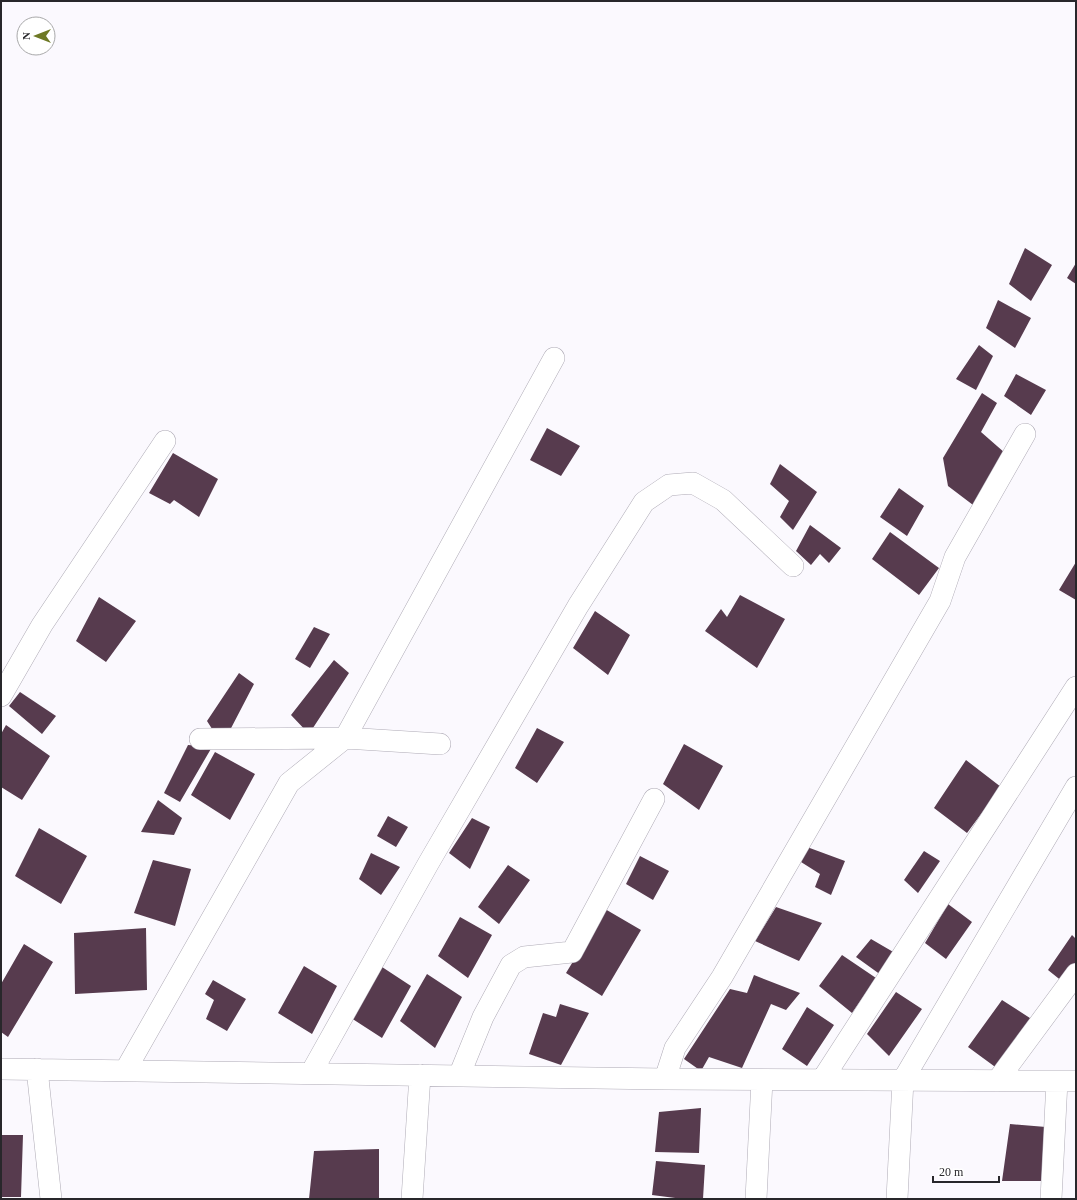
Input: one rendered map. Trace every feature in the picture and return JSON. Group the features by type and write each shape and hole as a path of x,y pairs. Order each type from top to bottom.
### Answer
{"street":[{"path":"125,1070 289,783 345,738 554,358"},
{"path":"665,1079 675,1048 722,977 940,601 955,557 1026,434"},
{"path":"1,696 42,625 165,441"},
{"path":"311,1073 428,864 570,620 644,502 670,485 693,483 723,500 793,566"},
{"path":"822,1080 1076,687"},
{"path":"200,739 345,738 440,744"},
{"path":"897,1199 903,1080 1076,787"},
{"path":"459,1076 483,1017 511,965 524,957 572,952 654,799"},
{"path":"997,1081 1076,974"},
{"path":"1,1068 665,1079 1066,1081 1051,1199"},
{"path":"37,1069 51,1199"},
{"path":"412,1199 420,1075"},
{"path":"756,1199 762,1080"}],"building":[{"path":"1025,248 1052,265 1031,301 1009,284"},
{"path":"1076,263 1076,284 1067,278"},
{"path":"998,300 1031,318 1015,348 986,328"},
{"path":"979,345 993,356 976,390 956,379"},
{"path":"1016,374 1046,390 1031,415 1004,396"},
{"path":"982,393 997,403 981,432 1005,453 977,508 948,486 943,458"},
{"path":"547,428 580,446 561,476 530,460"},
{"path":"173,453 218,479 199,517 174,500 170,504 149,493"},
{"path":"780,464 817,492 793,530 780,517 789,501 770,484"},
{"path":"899,488 924,506 907,536 880,517"},
{"path":"810,525 841,548 829,563 820,554 811,565 796,551"},
{"path":"890,532 939,568 919,595 872,559"},
{"path":"1076,562 1076,600 1059,590"},
{"path":"740,595 785,619 757,668 705,631 721,609 727,617"},
{"path":"99,597 136,621 106,662 76,641"},
{"path":"595,611 630,635 608,675 573,648"},
{"path":"314,627 330,634 310,668 295,659"},
{"path":"334,660 349,673 309,734 291,715"},
{"path":"239,673 254,684 228,734 214,732 207,721"},
{"path":"20,692 56,716 42,734 9,706"},
{"path":"6,725 50,756 22,800 1,787 1,734"},
{"path":"537,728 564,742 537,783 515,768"},
{"path":"684,744 723,766 699,810 663,784"},
{"path":"188,745 212,747 180,802 164,793"},
{"path":"215,752 255,774 230,820 191,795"},
{"path":"966,760 1001,787 967,833 934,808"},
{"path":"158,800 182,818 174,835 141,832"},
{"path":"388,816 408,827 396,847 377,836"},
{"path":"472,818 490,827 470,869 449,853"},
{"path":"39,828 87,856 61,904 15,876"},
{"path":"807,847 845,861 831,895 815,887 820,874 801,862"},
{"path":"924,851 940,861 918,893 904,880"},
{"path":"371,853 400,867 381,895 359,879"},
{"path":"640,856 669,871 653,900 626,884"},
{"path":"153,860 191,869 175,926 134,913"},
{"path":"508,865 530,880 499,924 478,907"},
{"path":"948,904 972,922 946,959 925,943"},
{"path":"776,907 822,923 799,961 755,941"},
{"path":"605,909 641,930 602,996 566,973"},
{"path":"460,917 492,935 468,978 438,956"},
{"path":"146,928 147,990 75,994 74,933"},
{"path":"1072,935 1076,939 1076,963 1063,982 1048,970"},
{"path":"871,939 895,953 881,975 856,957"},
{"path":"24,944 53,962 8,1037 1,1032 1,984"},
{"path":"842,955 876,978 852,1013 819,986"},
{"path":"379,965 411,986 382,1038 348,1016"},
{"path":"304,966 337,986 312,1034 278,1013"},
{"path":"427,974 462,997 435,1048 400,1021"},
{"path":"754,975 800,993 786,1010 771,1004 742,1068 709,1057 701,1071 684,1059 730,989 747,993"},
{"path":"213,980 246,999 227,1031 206,1019 214,1000 205,994"},
{"path":"896,992 922,1009 889,1056 867,1034"},
{"path":"1002,1000 1033,1020 998,1069 968,1047"},
{"path":"560,1004 589,1013 561,1065 529,1054 543,1013 556,1017"},
{"path":"807,1007 834,1025 807,1066 782,1049"},
{"path":"701,1108 699,1153 655,1152 659,1112"},
{"path":"1010,1124 1046,1127 1044,1181 1002,1181"},
{"path":"1,1135 23,1135 21,1197 1,1197"},
{"path":"379,1149 379,1199 309,1199 314,1151"},
{"path":"656,1161 705,1165 703,1199 683,1199 652,1195"}]}
